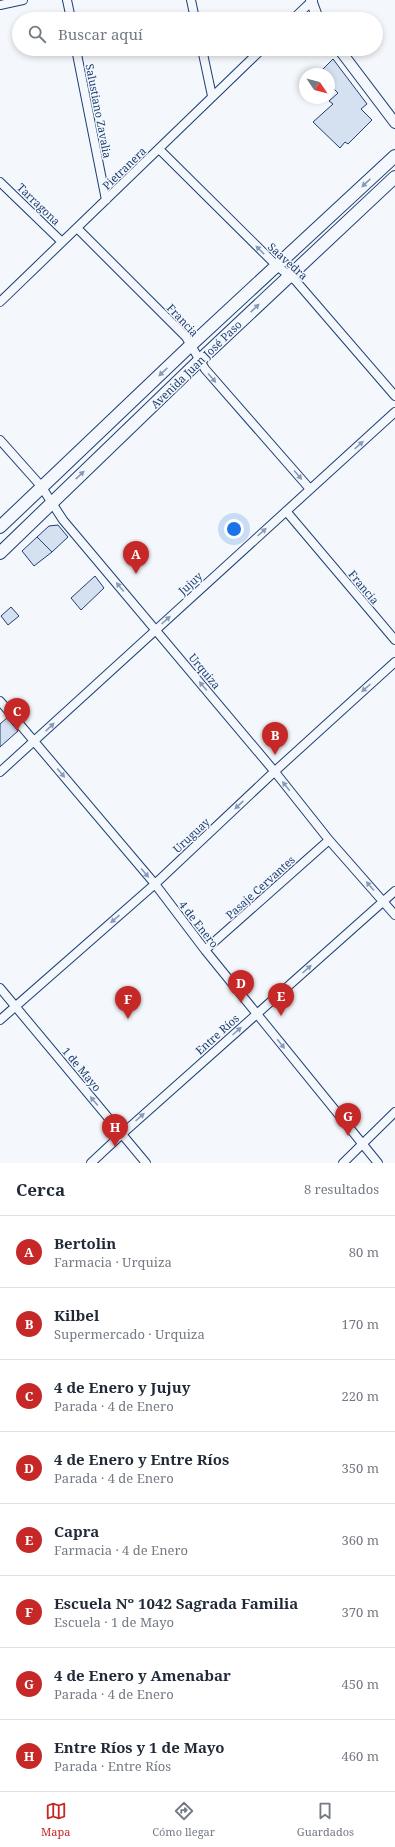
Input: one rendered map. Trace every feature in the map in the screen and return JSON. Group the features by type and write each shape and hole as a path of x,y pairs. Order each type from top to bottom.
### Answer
{"main road":[{"name":"Avenida Juan José Paso","path":"0,527 191,345 395,156"},
{"name":"Avenida Juan José Paso","path":"0,553 200,360 395,177"}],"street":[{"path":"0,5 23,0"},
{"path":"67,0 70,12"},
{"path":"191,0 194,12"},
{"path":"300,12 312,1 316,12"},
{"name":"Salustiano Zavalia","path":"77,56 106,200"},
{"path":"203,56 212,96"},
{"name":"Pietranera","path":"0,302 255,56"},
{"path":"344,56 395,123"},
{"name":"Saavedra","path":"159,150 276,266 290,275 395,396"},
{"name":"Tarragona","path":"0,182 62,242"},
{"name":"Francia","path":"76,228 186,337 205,369 310,489"},
{"name":"Jujuy","path":"0,772 395,412"},
{"name":"Urquiza","path":"0,440 42,486 63,520 156,629 330,840 395,915"},
{"name":"Francia","path":"286,511 395,640"},
{"name":"Uruguay","path":"0,1020 155,884 395,662"},
{"name":"4 de Enero","path":"0,701 155,884 205,950 378,1163"},
{"name":"Pasaje Cervantes","path":"205,950 330,840"},
{"name":"Entre Ríos","path":"91,1163 395,891"},
{"name":"1 de Mayo","path":"0,988 146,1163"},
{"path":"342,1163 395,1112"}],"building":[{"path":"333,59 367,104 361,109 372,120 348,144 345,142 340,148 313,122 333,104 335,104 335,96 338,93 335,90 335,68 324,68"},
{"path":"58,525 68,537 52,552 37,537 49,526"},
{"path":"37,537 52,552 34,566 22,551"},
{"path":"95,576 104,588 81,610 71,598"},
{"path":"11,607 19,616 8,625 1,616"},
{"path":"7,718 18,731 0,747 0,724"}],"place":[{"name":"Bertolin","path":"136,574"},
{"name":"4 de Enero y Jujuy","path":"17,731"},
{"name":"Kilbel","path":"275,755"},
{"name":"4 de Enero y Entre Ríos","path":"241,1003"},
{"name":"Capra","path":"281,1016"},
{"name":"Escuela Nº 1042 Sagrada Familia","path":"128,1019"},
{"name":"4 de Enero y Amenabar","path":"348,1136"},
{"name":"Entre Ríos y 1 de Mayo","path":"115,1147"}]}
